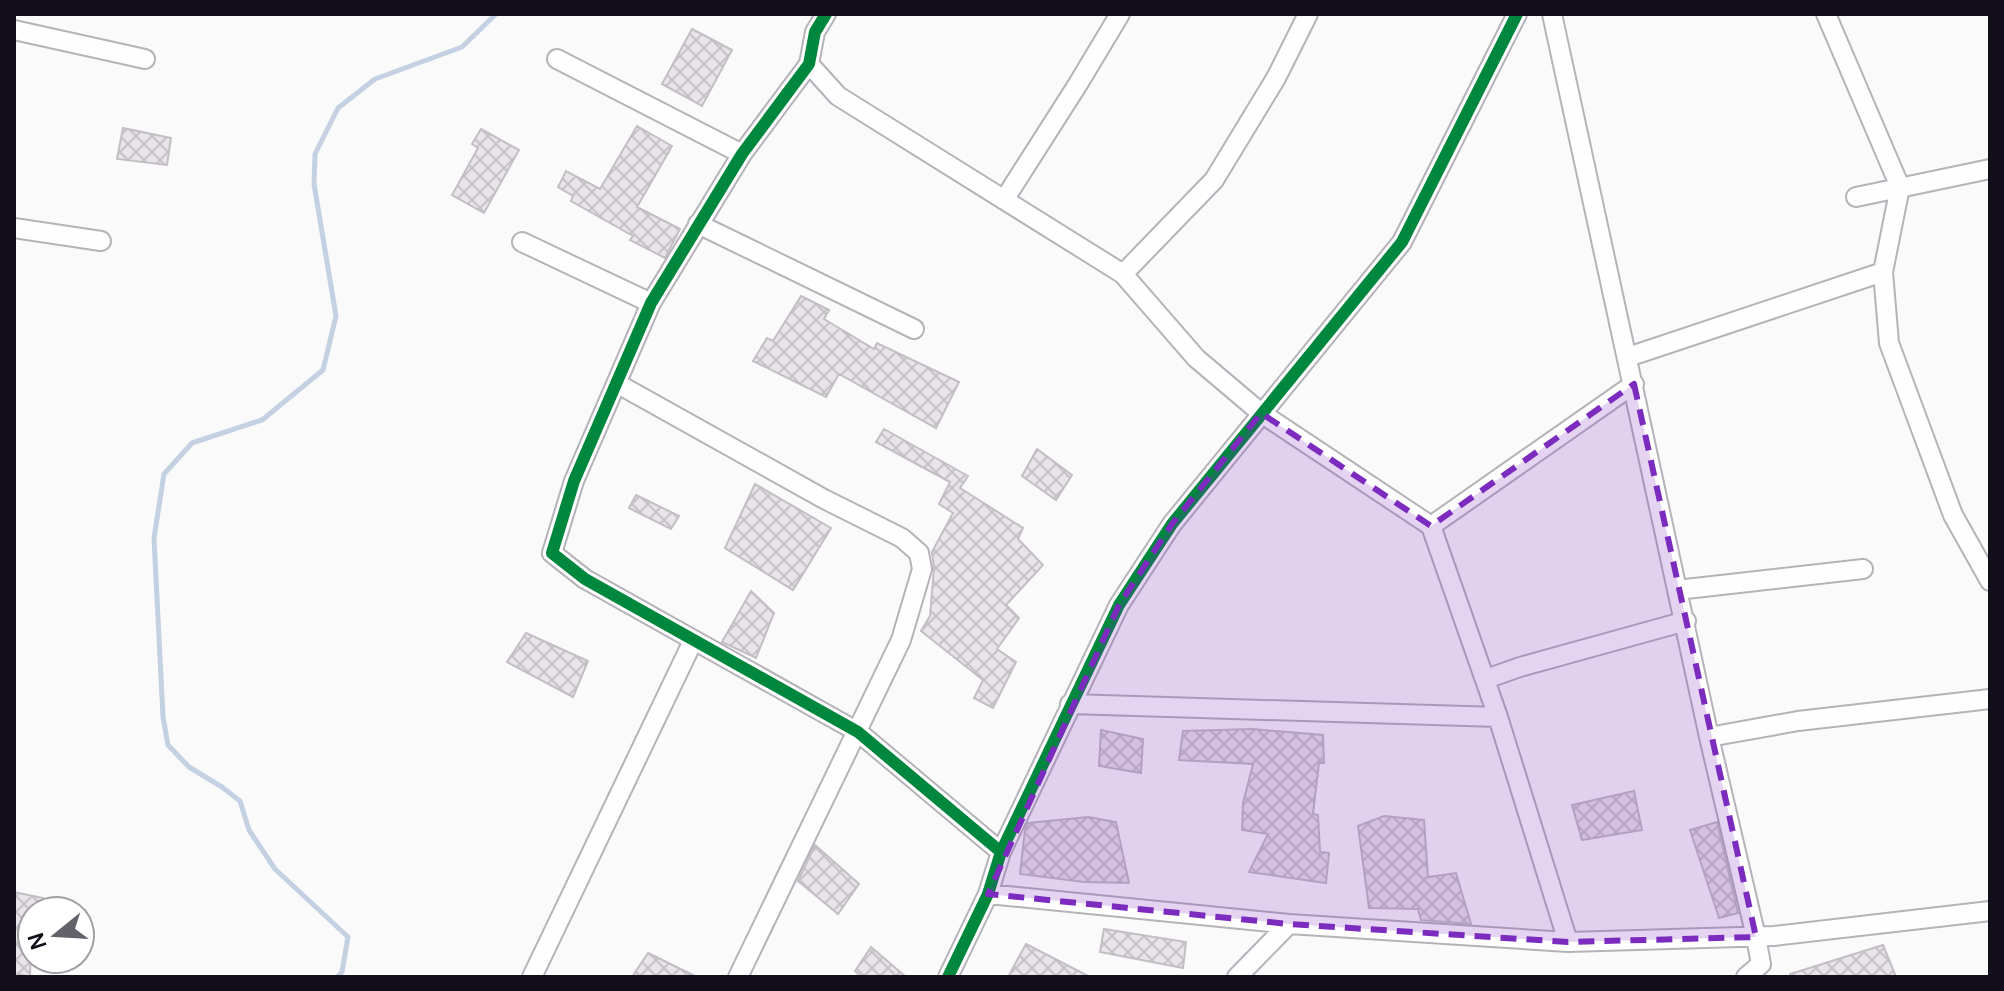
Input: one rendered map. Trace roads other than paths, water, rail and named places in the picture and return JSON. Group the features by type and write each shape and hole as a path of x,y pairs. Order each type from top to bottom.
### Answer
{"street":[{"path":"826,14 815,32 809,64 742,154 651,303 574,481 552,553 585,579 858,732 1001,852"},
{"path":"1004,200 1120,14"},
{"path":"1123,274 1214,180 1276,78 1308,14"},
{"path":"948,977 988,894 1001,852 1119,605 1172,524 1402,242 1517,14"},
{"path":"1552,14 1709,737 1764,970 1746,977"},
{"path":"1826,14 1900,187 1883,272 1889,343 1953,515 1988,571"},
{"path":"17,25 145,59"},
{"path":"557,59 742,154"},
{"path":"809,64 838,96 1123,274 1196,358 1261,413 1431,526 1486,679 1568,942"},
{"path":"1856,197 1990,169"},
{"path":"698,224 914,329"},
{"path":"14,228 101,241"},
{"path":"522,242 651,303"},
{"path":"1628,357 1883,272"},
{"path":"618,384 824,499 902,538 919,553 922,569 901,640 738,977"},
{"path":"1431,526 1634,384"},
{"path":"1677,590 1863,569"},
{"path":"1486,679 1686,621"},
{"path":"532,977 693,641"},
{"path":"1709,737 1798,721 1990,699"},
{"path":"1070,704 1498,717"},
{"path":"988,894 1289,924 1568,942 1756,937 1990,911"},
{"path":"1237,977 1289,924"}],"waterway":[{"path":"337,977 342,972 348,937 275,869 249,830 240,801 189,767 168,745 163,717 154,538 164,474 192,443 262,420 323,370 336,316 314,184 315,154 338,108 375,79 462,47 496,14"}]}
